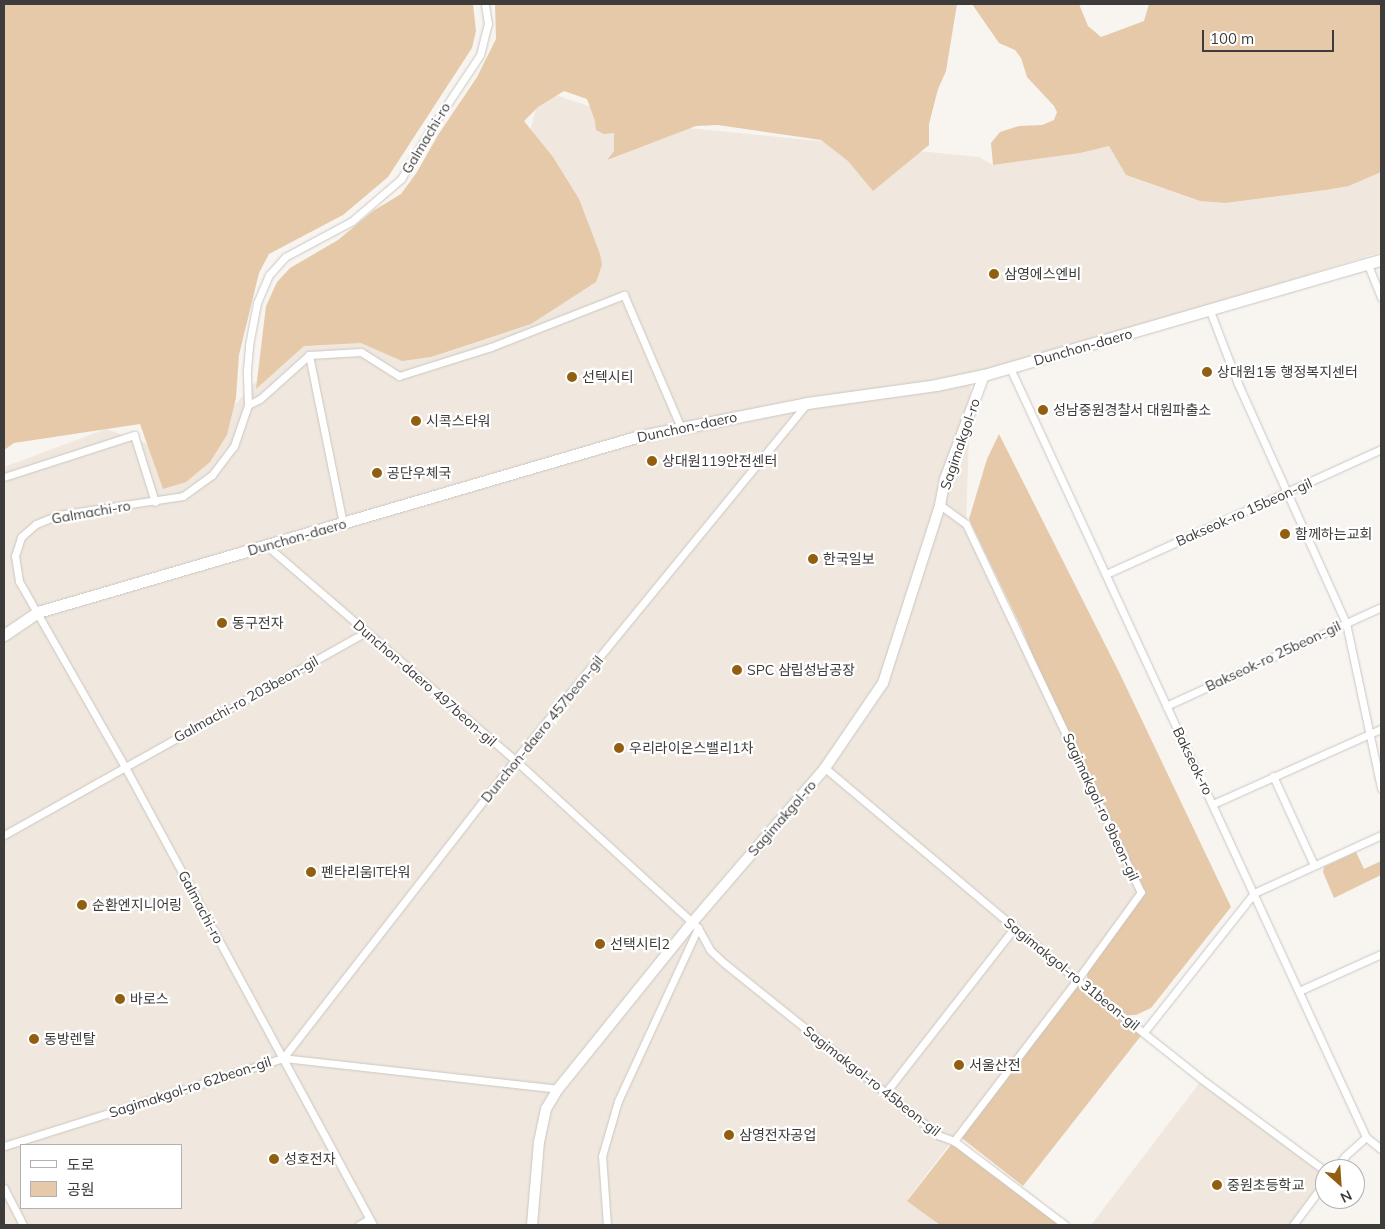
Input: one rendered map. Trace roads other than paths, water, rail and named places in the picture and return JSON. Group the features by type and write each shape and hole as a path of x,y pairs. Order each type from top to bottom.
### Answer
{"main road":[{"name":"Dunchon-daero","path":"4,634 38,612 636,437 807,403 936,385 984,375 1381,260"}],"street":[{"name":"Galmachi-ro","path":"371,1222 126,767 19,581 15,556 21,538 36,524 58,515 155,502 183,496 212,475 234,446 248,405 247,370 249,344 257,303 269,275 285,257 352,221 401,179 430,130 480,55 488,24 485,4"},
{"path":"1368,264 1381,298"},
{"path":"248,405 260,399 309,354 361,352 400,376 491,347 624,295 681,428"},
{"path":"1210,311 1238,384 1346,623 1381,788"},
{"path":"309,354 343,524"},
{"name":"Bakseok-ro","path":"1010,368 1366,1137 1381,1149"},
{"name":"Sagimakgol-ro","path":"532,1225 539,1142 546,1109 558,1089 825,768 883,683 940,505 945,479 984,375"},
{"name":"Dunchon-daero 457beon-gil","path":"282,1058 515,760 807,403"},
{"path":"4,477 134,435 155,502"},
{"name":"Bakseok-ro 15beon-gil","path":"1106,574 1381,449"},
{"name":"Sagimakgol-ro 9beon-gil","path":"940,505 966,524 1141,892 1077,980 954,1141"},
{"name":"Dunchon-daero 497beon-gil","path":"267,546 515,760 695,925"},
{"name":"Bakseok-ro 25beon-gil","path":"1166,706 1381,606"},
{"name":"Galmachi-ro 203beon-gil","path":"4,835 366,632"},
{"path":"1213,804 1381,729"},
{"name":"Sagimakgol-ro 31beon-gil","path":"825,768 1077,980 1200,1078 1315,1164"},
{"path":"1273,776 1314,864"},
{"path":"1144,1032 1254,893 1381,835"},
{"path":"607,1225 602,1156 618,1101 695,925"},
{"name":"Sagimakgol-ro 45beon-gil","path":"695,925 710,950 724,963 938,1135 954,1141 1065,1225"},
{"path":"886,1092 1014,928"},
{"path":"1299,991 1381,954"},
{"name":"Sagimakgol-ro 62beon-gil","path":"4,1146 282,1058 558,1089"},
{"path":"1343,1159 1366,1137"},
{"path":"4,1188 23,1225"},
{"path":"1292,1225 1315,1195"},
{"path":"359,1225 371,1222"}],"place":[{"name":"삼영에스엔비","path":"994,274"},
{"name":"상대원1동 행정복지센터","path":"1207,372"},
{"name":"선텍시티","path":"572,377"},
{"name":"성남중원경찰서 대원파출소","path":"1043,410"},
{"name":"시콕스타워","path":"416,421"},
{"name":"상대원119안전센터","path":"652,461"},
{"name":"공단우체국","path":"377,473"},
{"name":"함께하는교회","path":"1285,534"},
{"name":"한국일보","path":"813,559"},
{"name":"동구전자","path":"222,623"},
{"name":"SPC 삼립성남공장","path":"737,670"},
{"name":"우리라이온스밸리1차","path":"619,748"},
{"name":"펜타리움IT타워","path":"311,872"},
{"name":"순환엔지니어링","path":"82,905"},
{"name":"선택시티2","path":"600,944"},
{"name":"바로스","path":"120,999"},
{"name":"동방렌탈","path":"34,1039"},
{"name":"서울산전","path":"959,1065"},
{"name":"삼영전자공업","path":"729,1135"},
{"name":"성호전자","path":"274,1159"},
{"name":"중원초등학교","path":"1217,1185"}]}
